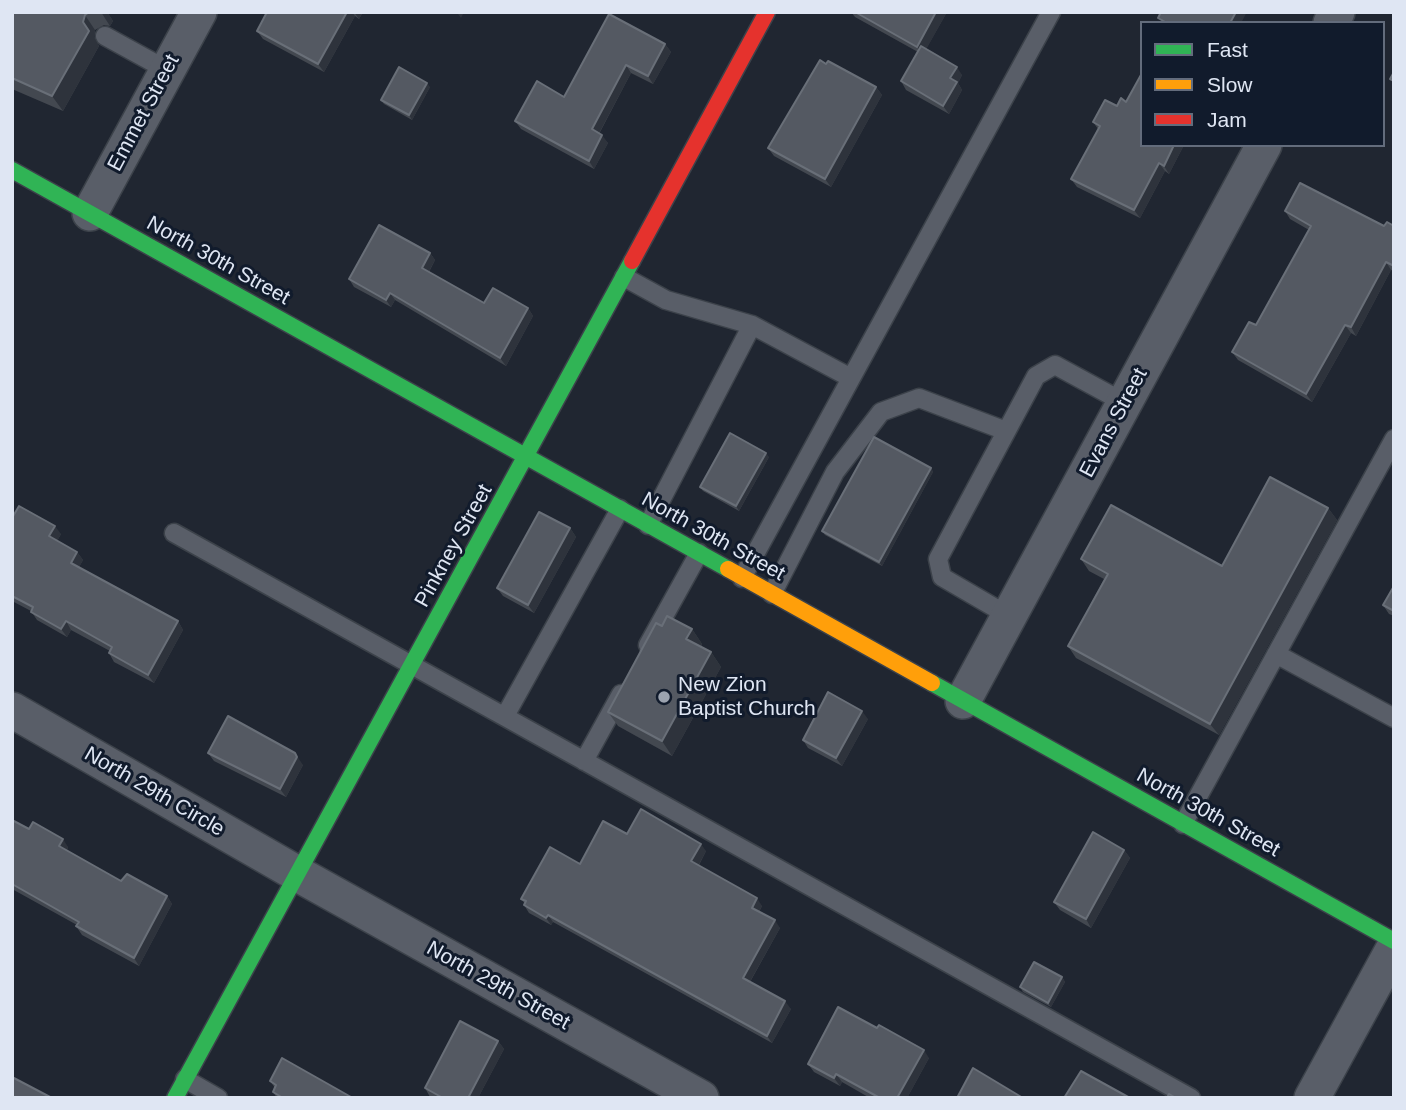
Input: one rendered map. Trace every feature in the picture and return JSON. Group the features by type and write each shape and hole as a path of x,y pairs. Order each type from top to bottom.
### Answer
{"main road":[{"name":"Pinkney Street","path":"175,1098 767,12"},
{"name":"North 30th Street","path":"12,170 1394,941"}],"street":[{"name":"Emmet Street","path":"90,213 199,12"},
{"name":"Evans Street","path":"963,701 1263,147"},
{"name":"North 29th Circle","path":"12,710 296,873"},
{"name":"North 29th Street","path":"296,873 701,1098"},
{"path":"1312,1098 1394,948"}],"lane":[{"path":"741,578 1051,12"},
{"path":"105,36 167,70"},
{"path":"624,277 666,300 752,325 851,378"},
{"path":"648,525 752,325"},
{"path":"1009,616 942,577 938,559 1035,376 1055,365 1125,403"},
{"path":"772,594 835,472 881,412 919,398 1006,431"},
{"path":"1183,824 1394,439"},
{"path":"505,716 620,509"},
{"path":"174,533 1191,1098"},
{"path":"584,761 699,553"},
{"path":"1276,654 1394,718"},
{"path":"185,1079 218,1098"}],"building":[{"path":"12,12 89,12 83,22 89,31 52,96 12,78"},
{"path":"267,12 347,12 318,64 257,31"},
{"path":"855,12 936,12 917,47"},
{"path":"1161,12 1236,12 1231,21 1163,21 1158,18"},
{"path":"609,14 665,44 648,76 626,65 592,129 602,135 589,161 515,121 537,81 564,97"},
{"path":"921,46 957,67 950,78 957,82 943,106 901,81"},
{"path":"820,60 826,64 828,61 876,87 825,179 768,148"},
{"path":"399,67 427,83 409,115 381,100"},
{"path":"1140,77 1140,147 1173,147 1164,166 1159,163 1134,210 1071,179 1100,126 1093,122 1105,100 1117,106 1121,98 1126,102"},
{"path":"1300,183 1384,226 1387,222 1394,226 1394,266 1386,262 1351,327 1345,325 1306,394 1232,352 1249,322 1256,325 1311,226 1285,211"},
{"path":"379,225 430,253 422,268 484,303 493,288 528,308 500,358 390,293 386,300 349,279"},
{"path":"730,433 766,453 736,506 700,487"},
{"path":"874,437 931,468 879,562 822,531"},
{"path":"1270,477 1328,508 1210,724 1068,646 1108,574 1081,559 1111,505 1222,566"},
{"path":"19,506 55,526 49,536 77,552 71,563 178,621 148,675 109,653 112,647 66,621 61,629 31,612 33,607 12,596 12,518"},
{"path":"539,512 570,528 528,605 497,588"},
{"path":"1394,586 1394,611 1383,605"},
{"path":"667,616 692,629 686,639 711,652 662,741 608,712 656,623 662,626"},
{"path":"828,692 862,711 836,758 803,740"},
{"path":"228,716 295,753 297,757 280,789 208,753"},
{"path":"641,809 701,844 691,861 757,898 752,908 775,920 743,978 785,1001 767,1036 548,915 546,918 524,905 526,901 521,899 550,847 580,864 603,821 627,834"},
{"path":"12,820 29,829 33,822 63,839 59,846 121,881 127,874 167,896 134,958 76,926 79,922 12,884"},
{"path":"1093,832 1124,850 1086,919 1054,902"},
{"path":"1034,962 1062,977 1048,1003 1020,987"},
{"path":"838,1007 877,1028 879,1025 924,1050 897,1098 880,1098 836,1074 834,1078 808,1064"},
{"path":"460,1021 498,1041 468,1098 443,1098 425,1088"},
{"path":"282,1058 351,1097 283,1098 273,1092 276,1085 270,1081"},
{"path":"973,1068 1023,1098 957,1098"},
{"path":"1081,1071 1130,1098 1064,1098"},
{"path":"12,1077 52,1098 12,1098"}],"traffic: fast":[{"path":"12,170 728,569"},
{"path":"175,1098 632,261"},
{"path":"932,683 1394,941"}],"traffic: slow":[{"path":"728,569 932,683"}],"traffic: jam":[{"path":"632,261 767,12"}],"place":[{"name":"New Zion Baptist Church","path":"664,697"}]}
